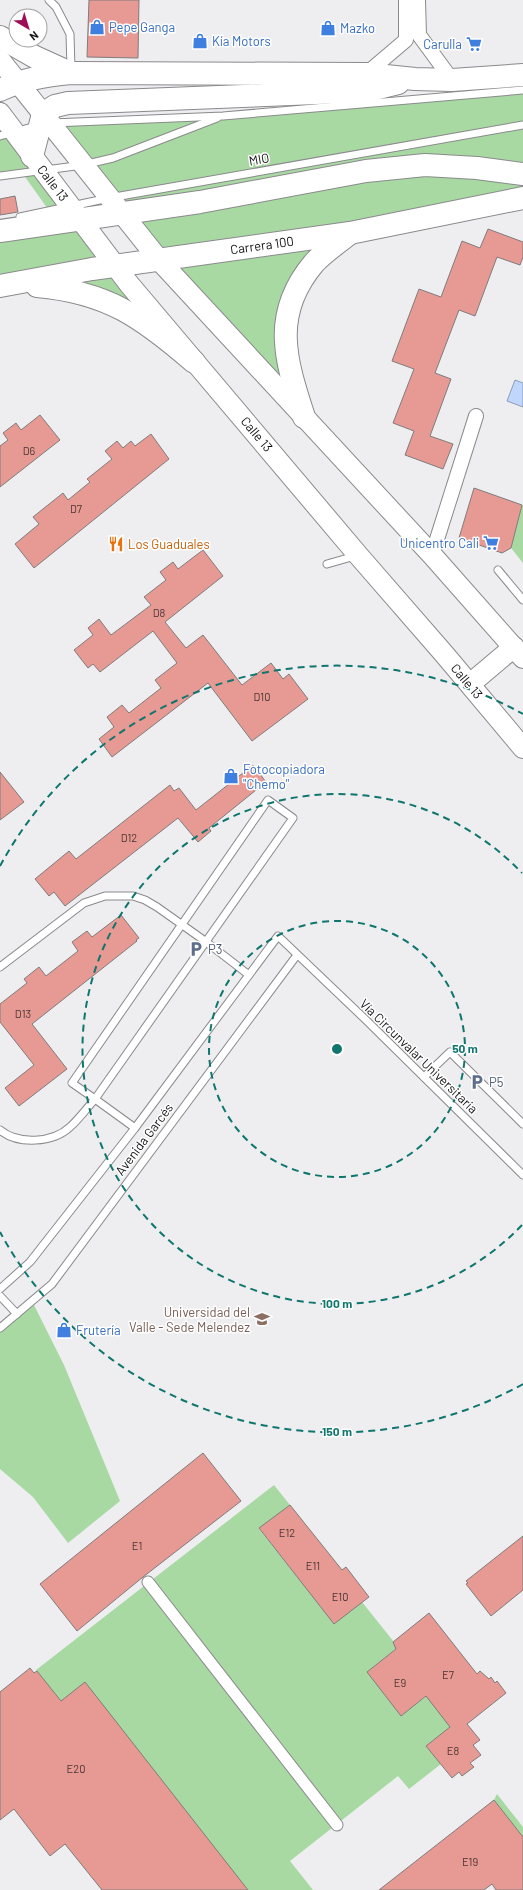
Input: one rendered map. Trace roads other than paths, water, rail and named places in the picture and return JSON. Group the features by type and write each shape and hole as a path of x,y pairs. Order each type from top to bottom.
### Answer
{"main road":[{"path":"0,37 35,57 70,73"},
{"path":"0,60 8,86 44,121 83,165 160,260 432,554 518,653 470,684"},
{"path":"8,86 45,75 70,73 366,74 415,79 452,80 523,75"},
{"path":"33,167 44,121 55,106 68,103 366,91 415,79"},
{"name":"Calle 13","path":"0,113 7,133 33,167 75,213 194,362 240,414 523,748"},
{"path":"7,225 115,206 200,202 366,171 425,165 477,168 523,174"},
{"name":"Carrera 100","path":"0,287 116,266 350,233 523,198"},
{"path":"304,417 290,376 285,343 288,310 298,285 315,262 350,233"},
{"path":"0,287 23,285 64,288 102,299 136,316 166,337 194,362"}],"street":[{"path":"366,74 406,40 406,0"},
{"path":"418,0 419,36 452,80"},
{"path":"432,554 476,416"},
{"path":"148,1582 337,1824"}],"lane":[{"path":"49,0 56,7 70,34 70,73"},
{"path":"7,133 44,121 223,116 523,90"},
{"path":"0,176 33,167 83,165 113,158 223,116"},
{"name":"MIO","path":"115,206 523,125"},
{"path":"327,564 358,555"},
{"path":"498,570 523,600"},
{"path":"0,1130 6,1135 30,1140 60,1134 70,1127 95,1099 293,818 268,800 72,1083 95,1099 135,1128"},
{"path":"0,967 84,903 105,896 133,896 145,900 181,924 249,975"},
{"name":"Vía Circunvalar Universitaria","path":"278,936 424,1077 523,1176"},
{"name":"Avenida Garcés","path":"0,1289 30,1262 135,1128 278,936"},
{"name":"Avenida Garcés","path":"0,1328 52,1284 297,955"},
{"path":"424,1077 450,1052 523,1124"},
{"path":"0,1296 17,1314"}],"water":[{"path":"515,380 523,383 523,407 507,401"}],"place":[{"name":"Pepe Ganga","path":"97,27"},
{"name":"Mazko","path":"328,28"},
{"name":"Kía Motors","path":"200,41"},
{"name":"Carulla","path":"474,44"},
{"name":"Unicentro Cali","path":"491,543"},
{"name":"Los Guaduales","path":"116,544"},
{"name":"Fotocopiadora \"Chemo\"","path":"231,776"},
{"name":"P3","path":"196,949"},
{"name":"P5","path":"477,1082"},
{"name":"Universidad del Valle - Sede Melendez","path":"262,1319"},
{"name":"Frutería","path":"64,1330"}]}
